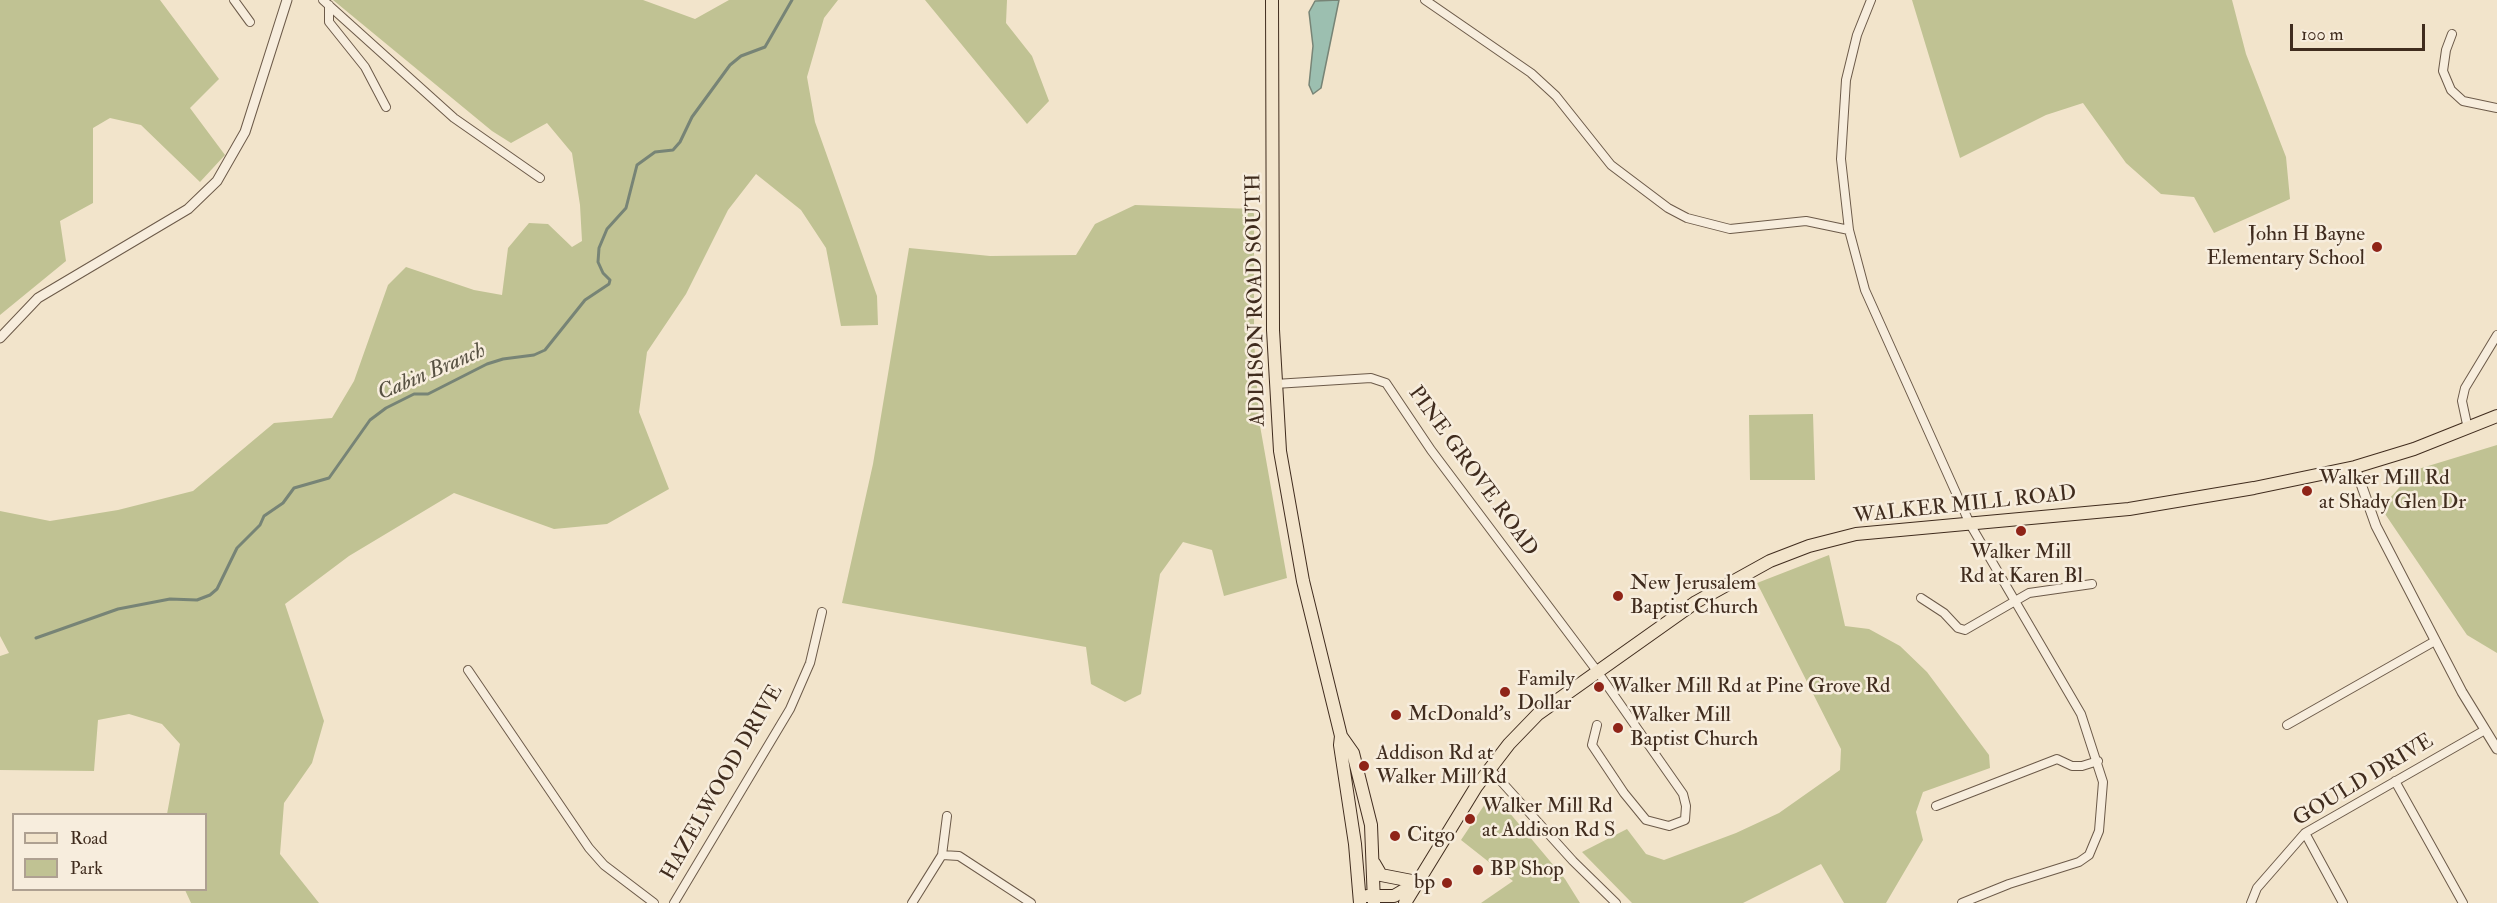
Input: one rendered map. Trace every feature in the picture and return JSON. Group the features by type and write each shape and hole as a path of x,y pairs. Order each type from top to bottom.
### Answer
{"main road":[{"name":"ADDISON ROAD SOUTH","path":"1272,0 1275,384 1287,501 1303,581 1341,736 1340,745 1360,899"},
{"name":"WALKER MILL ROAD","path":"1405,903 1490,769 1538,714 1696,602 1770,561 1809,546 1856,534 2140,507 2254,488 2355,466 2468,429 2497,416"},
{"name":"ADDISON ROAD SOUTH","path":"1341,736 1353,753 1371,825 1374,899"},
{"path":"1374,863 1381,875 1417,882"},
{"name":"WALKER MILL ROAD","path":"1360,899 1394,896 1417,882"}],"street":[{"path":"234,0 250,22"},
{"path":"0,338 38,298 188,209 217,181 245,132 287,0"},
{"path":"1425,0 1531,73 1556,96 1611,165 1668,208 1687,218 1730,229 1806,221 1849,230"},
{"path":"1871,0 1857,34 1846,80 1841,159 1849,230 1865,290 1970,524 2081,714 2103,782 2099,831 2090,855 2079,862 2009,884 1962,903"},
{"path":"326,2 329,22 365,67 386,107"},
{"path":"326,2 454,118 540,178"},
{"path":"2452,34 2446,50 2443,71 2451,90 2463,101 2497,108"},
{"path":"2468,429 2463,410 2465,388 2497,335"},
{"name":"PINE GROVE ROAD","path":"1275,384 1371,378 1384,381 1431,450 1598,671"},
{"path":"2355,466 2376,526 2435,641 2497,749"},
{"path":"1921,598 1944,613 1962,630 1968,629 2013,601 2039,590 2092,584"},
{"name":"HAZELWOOD DRIVE","path":"674,903 790,709 810,663 822,612"},
{"path":"2287,725 2435,641"},
{"path":"468,670 589,848 617,876 654,903"},
{"path":"1597,725 1592,745 1624,794 1646,820 1669,826 1685,820 1686,806 1683,794 1598,671"},
{"name":"GOULD DRIVE","path":"2251,903 2257,888 2305,832 2485,730"},
{"path":"1936,806 2057,759 2082,766 2098,761"},
{"path":"1490,769 1573,861 1616,903"},
{"path":"2395,781 2463,903"},
{"path":"912,903 942,855 947,816"},
{"path":"2305,832 2343,903"},
{"path":"942,855 959,856 1031,903"}],"green space":[{"path":"0,0 160,0 219,79 190,108 225,155 200,182 141,125 110,118 93,128 93,203 60,221 66,261 0,315"},
{"path":"333,0 643,0 695,19 729,0 838,0 824,18 807,77 815,122 877,296 878,325 841,326 826,248 801,210 756,174 728,210 686,294 647,352 639,412 669,489 607,524 554,529 454,493 349,556 285,604 324,721 312,763 284,803 280,854 319,903 191,903 185,891 207,891 207,813 167,813 180,744 162,724 129,714 98,720 94,771 0,770 0,656 9,653 0,636 0,511 50,521 118,510 193,491 274,423 332,418 354,381 388,285 406,267 474,290 502,295 508,248 529,223 548,224 572,247 582,241 580,205 572,153 547,123 511,143 492,131"},
{"path":"925,0 1007,0 1006,23 1032,56 1049,101 1027,124"},
{"path":"1912,0 2232,0 2246,54 2286,157 2290,199 2214,233 2194,197 2161,194 2126,163 2083,103 2046,115 1960,158"},
{"path":"1135,205 1254,209 1254,338 1259,420 1287,578 1224,596 1212,550 1183,542 1160,574 1141,694 1125,702 1091,684 1086,647 842,603 873,464 909,248 990,256 1076,255 1095,224"},
{"path":"1813,414 1815,480 1750,480 1749,415"},
{"path":"2497,445 2497,653 2467,635 2381,508 2415,470"},
{"path":"1829,555 1845,626 1869,629 1900,646 1927,672 1989,755 1990,768 1923,792 1916,812 1923,840 1886,903 1844,903 1821,864 1743,903 1632,903 1582,852 1627,829 1646,854 1664,860 1736,833 1779,813 1840,770 1841,749 1757,583"},
{"path":"1485,804 1508,811 1565,879 1580,903 1481,903 1513,881 1461,840"}],"shaded area":[{"path":"1339,0 1321,88 1313,94 1309,85 1313,46 1309,12 1315,1"}],"waterway":[{"name":"Cabin Branch","path":"36,638 118,609 170,599 197,600 210,595 217,589 237,548 260,525 264,516 283,503 294,488 329,478 370,420 386,408 414,394 428,394 487,364 503,359 534,355 545,350 585,300 609,284 610,280 603,273 598,262 599,248 607,229 626,208 637,165 655,152 673,150 680,142 692,117 730,65 741,56 765,47 792,0"}],"place":[{"name":"John H Bayne Elementary School","path":"2377,247"},
{"name":"Walker Mill Rd at Shady Glen Dr","path":"2307,491"},
{"name":"Walker Mill Rd at Karen Bl","path":"2021,531"},
{"name":"New Jerusalem Baptist Church","path":"1618,596"},
{"name":"Walker Mill Rd at Pine Grove Rd","path":"1599,687"},
{"name":"Family Dollar","path":"1505,692"},
{"name":"McDonald's","path":"1396,715"},
{"name":"Walker Mill Baptist Church","path":"1618,728"},
{"name":"Addison Rd at Walker Mill Rd","path":"1364,766"},
{"name":"Walker Mill Rd at Addison Rd S","path":"1470,819"},
{"name":"Citgo","path":"1395,836"},
{"name":"BP Shop","path":"1478,870"},
{"name":"bp","path":"1447,883"}]}
